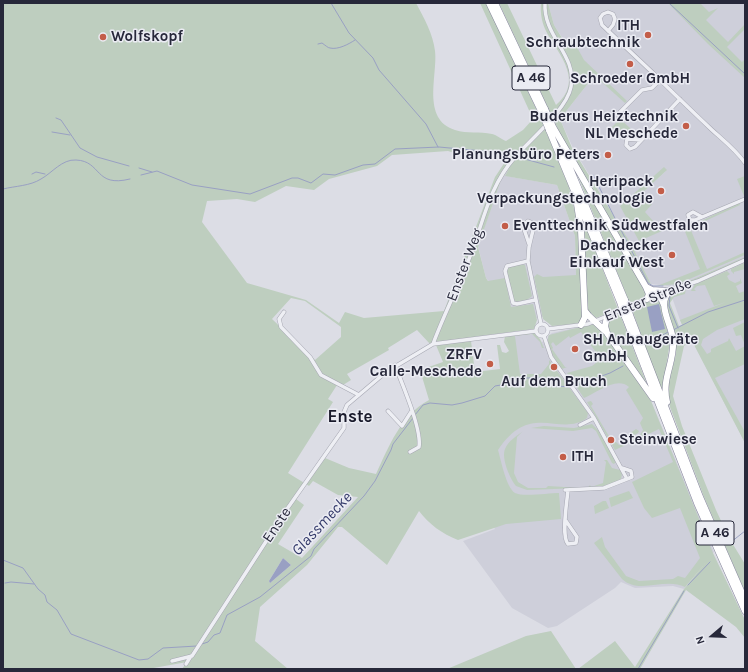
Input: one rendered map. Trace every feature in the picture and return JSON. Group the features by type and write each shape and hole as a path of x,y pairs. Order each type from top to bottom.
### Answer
{"highway":[{"name":"A 46","path":"489,3 543,111"},
{"name":"A 46","path":"495,3 551,129 622,301 673,435 745,611"},
{"name":"A 46","path":"551,129 569,178 622,301"},
{"path":"551,129 646,287 648,294 647,299"},
{"path":"569,178 581,222 585,319 581,325"},
{"path":"646,287 652,290 669,291"},
{"path":"664,305 664,298 669,291"},
{"path":"656,295 660,298 664,305 671,330 673,349 666,377 665,390 673,435"},
{"path":"584,309 587,315 607,333 648,390 673,435"},
{"path":"607,317 605,326 607,333"},
{"name":"A 46","path":"730,573 745,600"}],"street":[{"name":"Enster Weg","path":"433,344 468,262 496,183 515,157 563,104 570,92 572,77 571,66 549,28 544,12 544,3"},
{"path":"608,30 615,20 613,14 608,12 603,14 600,20 608,30 738,154 745,163"},
{"path":"620,112 641,91 652,88 660,80"},
{"path":"641,140 680,99"},
{"path":"702,217 745,199"},
{"path":"530,244 523,226 528,221 533,223 534,226 528,261 541,324"},
{"name":"Enster Straße","path":"548,329 595,322 656,295 694,283 745,260"},
{"path":"528,261 507,266 505,271 513,303 517,304 535,300"},
{"path":"284,312 279,319 281,326 310,357 318,373 359,395"},
{"path":"536,331 538,326 541,324"},
{"path":"541,324 546,326 548,329 548,333 544,336"},
{"path":"433,344 536,331"},
{"path":"536,331 538,335 544,336"},
{"path":"544,336 551,357 594,418 627,479"},
{"name":"Enste","path":"186,664 287,509 324,460 344,428 345,408 395,365 433,344"},
{"path":"395,365 414,420 419,444 418,448 410,452"},
{"path":"388,411 402,426 412,414"},
{"path":"580,425 594,418"},
{"path":"566,521 578,537 576,543 568,544 565,541 567,490 604,488 632,477 633,472 622,468"},
{"path":"172,661 192,656"}],"shaded area":[{"path":"548,3 745,3 745,443 692,340 680,320 668,286 651,284 630,242 573,148 560,119 590,81 554,25","holes":["667,170 641,194 645,212 620,206"]},
{"path":"513,162 506,176 557,185 575,236 576,275 544,317 536,318 528,330 486,278 478,246 501,180"},
{"path":"592,324 651,401 714,552 684,589 673,586 635,588 621,582 615,588 557,626 548,628 512,608 463,541 495,529 458,475 512,399 512,336 532,334 542,342 548,341 548,336 552,333"}],"green space":[{"path":"3,3 416,3 428,26 434,45 435,61 433,95 438,116 445,124 455,130 492,134 506,141 523,130 533,119 480,3 486,3 541,119 569,187 579,229 583,319 578,324 552,326 543,319 534,277 537,274 543,277 576,275 575,236 557,185 505,176 510,167 501,180 478,247 488,281 505,278 511,307 533,304 537,320 534,329 436,342 433,341 430,344 417,330 388,348 389,350 347,374 351,380 343,385 337,385 328,399 333,402 288,473 306,484 325,458 349,468 376,474 391,442 403,423 419,406 429,400 420,370 443,362 436,345 471,341 475,372 500,369 497,345 500,345 502,352 506,353 509,351 504,342 505,336 533,332 540,339 544,348 542,348 540,342 532,334 515,336 520,374 541,374 549,364 549,360 588,413 587,418 577,423 534,423 522,427 510,435 498,450 506,479 512,490 515,493 524,495 559,493 561,519 506,524 458,540 436,528 419,511 387,565 342,527 338,527 307,565 260,607 255,641 288,669 182,669 187,662 148,669 3,669","holes":["448,151 463,155 492,156 507,159 495,177 444,311 364,318 345,312 339,323 306,300 247,283 202,222 207,201 237,199 255,202 286,186 314,190 329,179 377,166 392,155","291,298 305,301 341,327 341,337 315,360 272,319","313,481 338,495 358,497 302,558 278,544 304,505 296,499 306,484 309,486","283,558 291,565 270,583 269,581"]},
{"path":"499,3 507,3 556,105 564,96 568,87 569,78 563,60 544,26 541,15 541,3 548,3 554,25 565,43 573,40 584,60 627,101 625,103 596,77 591,83 590,81 560,119 572,148 630,242 651,284 645,282 563,140"},
{"path":"668,3 700,3 709,12 718,8 706,20 728,42 745,24 745,29 727,47 742,62 745,59 745,78 708,44"},
{"path":"620,119 639,136 628,136 625,138 612,127"},
{"path":"664,167 667,170 641,194 652,204 645,212 662,231 639,241 620,206"},
{"path":"575,169 647,293 643,298 633,302 634,306 654,298 660,300 670,342 662,392 630,304"},
{"path":"745,176 745,195 744,196 737,179"},
{"path":"739,203 740,205 690,228 707,269 745,252 745,255 678,284 657,286 700,269 684,229"},
{"path":"581,213 648,387 609,332 606,324 609,319 618,315 616,310 596,318 586,308"},
{"path":"745,257 745,259 709,275 670,287 689,281"},
{"path":"744,263 745,269 734,272 734,274 731,271 731,269"},
{"path":"521,264 525,265 532,296 527,300 516,302 513,299 507,272 508,267"},
{"path":"727,271 730,274 727,276 729,280 735,283 740,281 740,278 742,283 736,286 739,293 745,291 745,319 717,330 703,339 701,345 707,354 711,352 711,349 728,341 729,338 736,351 745,346 745,364 715,378 745,432 745,443 692,341 684,346 673,396 682,426 716,510 729,538 745,564 745,592 704,497 670,407 667,388 676,354 676,342 666,307 667,296 672,291 686,288 685,294 674,297 670,303 679,326 682,325 680,320 726,302 714,306 705,285 697,286 694,289 696,291 691,291 695,284"},
{"path":"745,322 745,345 741,335 736,336 733,328"},
{"path":"592,324 599,326 651,401 713,553 745,620 745,638 736,627 686,590 640,669 578,669 615,641 635,667 684,589 707,561 685,587 677,584 636,586 629,584 622,579 594,543 602,537 605,547 626,576 639,581 673,579 678,576 685,578 700,558 680,508 652,518 644,508 632,482 673,462 659,429 615,450 587,402 591,401 593,404 591,406 613,443 616,442 619,445 622,445 640,435 643,430 640,423 643,418 626,390 629,387 624,384 612,384 584,398 567,373 592,366 601,359 581,332 570,338 569,336 556,346 553,342 551,344 552,349 565,367 567,367 562,369 551,353 548,343 549,335"},
{"path":"592,424 599,431 616,462 614,464 612,463 596,431 592,428 573,431 531,428 544,426 574,428"},
{"path":"636,429 639,431 638,433 622,442 619,442 619,441"},
{"path":"523,431 517,437 514,473 518,482 528,488 546,488 548,486 581,488 527,490 516,486 511,479 507,468 504,453 508,444"},
{"path":"604,460 607,460 612,468 620,470 622,474 621,479 610,485 588,488 590,485 591,487 603,483 606,462"},
{"path":"629,491 633,498 611,507 609,498"},
{"path":"606,501 609,508 595,514 594,506"},
{"path":"551,631 576,669 447,669 526,636"}],"water":[{"path":"659,304 665,329 652,332 647,307"},
{"path":"283,558 291,565 270,583 269,581"}],"waterway":[{"path":"331,3 349,33 373,58 379,70 426,124 438,147"},
{"path":"669,3 745,74"},
{"path":"318,44 322,43 329,48 336,48 347,45 355,40"},
{"path":"56,118 61,120 80,148 97,157 129,166"},
{"path":"52,132 70,135"},
{"path":"141,175 157,171 192,185 250,194 292,178 298,178 311,183 323,174 335,175 363,165 375,164 395,149 439,147 493,152 506,155"},
{"path":"521,158 554,167"},
{"path":"3,189 37,181 62,164 71,160 84,161 110,180 118,181 130,179"},
{"path":"139,168 152,172"},
{"path":"32,174 36,172 45,174"},
{"path":"593,175 648,283 653,286 663,286"},
{"path":"670,296 669,306 678,328"},
{"name":"Glassmecke","path":"673,330 708,312 745,300"},
{"name":"Glassmecke","path":"653,341 668,332"},
{"name":"Glassmecke","path":"574,386 610,373 623,366"},
{"name":"Glassmecke","path":"415,415 423,405 430,403 452,405 462,403 485,396 495,386 518,382 525,378 543,378 556,386 571,387"},
{"name":"Glassmecke","path":"202,644 208,642 214,635 220,633 227,615 260,597 311,556 314,549 364,496 375,481 393,444 413,418"},
{"path":"731,542 745,531"},
{"name":"Glassmecke","path":"3,560 23,568 38,589 45,595 47,602 57,610 71,634 139,660 148,659 163,648 197,646"},
{"path":"688,585 710,562"},
{"path":"5,583 11,582 34,584"},
{"path":"638,669 684,591"}],"place":[{"name":"ITH Schraubtechnik","path":"648,35"},
{"name":"Wolfskopf","path":"103,37"},
{"name":"Schroeder GmbH","path":"630,64"},
{"name":"Buderus Heiztechnik NL Meschede","path":"686,126"},
{"name":"Planungsbüro Peters","path":"608,155"},
{"name":"Heripack Verpackungstechnologie","path":"661,191"},
{"name":"Eventtechnik Südwestfalen","path":"505,226"},
{"name":"Dachdecker Einkauf West","path":"672,255"},
{"name":"SH Anbaugeräte GmbH","path":"575,349"},
{"name":"ZRFV Calle-Meschede","path":"490,364"},
{"name":"Auf dem Bruch","path":"554,367"},
{"name":"Steinwiese","path":"611,440"},
{"name":"ITH","path":"563,457"}],"district":[{"name":"Enste","path":"350,417"}]}
